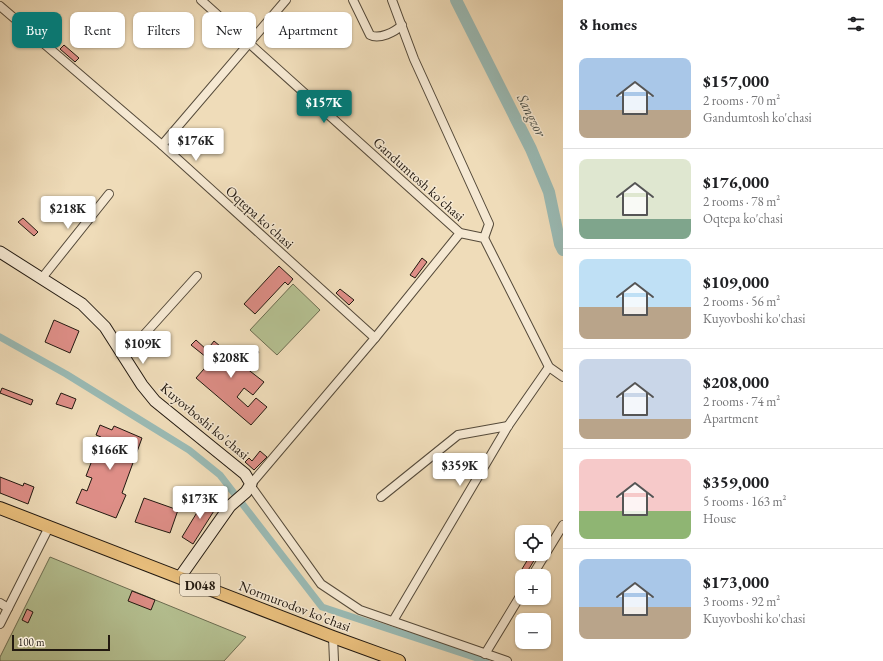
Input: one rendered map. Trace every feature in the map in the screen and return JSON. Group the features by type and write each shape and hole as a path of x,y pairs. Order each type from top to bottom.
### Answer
{"main road":[{"name":"Kuyovboshi ko'chasi","path":"0,252 82,304 105,327 142,385 155,401 245,474 249,487"},
{"path":"180,577 230,506 249,487"},
{"name":"Normurodov ko'chasi","path":"0,508 333,637 399,661"}],"street":[{"name":"Gandumtosh ko'chasi","path":"201,0 214,12"},
{"path":"256,35 286,0"},
{"path":"353,0 370,35 377,37 397,30 402,25"},
{"path":"392,0 414,59 489,224 484,238 549,367 563,377"},
{"name":"Oqtepa ko'chasi","path":"0,6 162,145 375,338"},
{"path":"162,145 245,48"},
{"name":"Gandumtosh ko'chasi","path":"255,48 460,233"},
{"path":"42,278 109,194"},
{"path":"249,487 375,338 460,233 484,238"},
{"path":"124,357 197,276"},
{"path":"393,622 508,426 549,367"},
{"path":"381,496 458,435 508,426"},
{"name":"Kuyovboshi ko'chasi","path":"249,487 321,584 360,610 507,661"},
{"path":"536,569 563,525"},
{"path":"0,624 50,527"},
{"path":"0,603 8,608"},
{"path":"486,654 515,605"},
{"path":"333,637 334,661"}],"green space":[{"path":"293,284 320,310 277,355 250,330"},
{"path":"50,557 246,637 224,661 0,661 0,657"}],"building":[{"path":"64,45 79,58 75,62 60,49"},
{"path":"23,218 38,232 34,236 18,222"},
{"path":"422,258 427,262 415,278 410,275"},
{"path":"279,266 293,279 288,285 285,282 255,314 244,304"},
{"path":"340,289 354,300 349,305 336,293"},
{"path":"54,320 79,331 70,353 45,342"},
{"path":"196,340 207,350 214,341 239,362 252,346 259,352 246,368 264,382 253,395 244,388 237,397 248,407 256,398 267,407 251,425 196,378 211,361 191,345"},
{"path":"2,388 33,400 31,405 0,393"},
{"path":"61,393 76,399 72,409 56,404"},
{"path":"100,425 112,430 114,426 142,438 122,493 126,495 116,518 76,503 82,489 87,491 92,478 86,476 101,437 96,435"},
{"path":"260,451 267,457 254,470 245,462 249,458 252,461"},
{"path":"0,477 23,486 24,483 34,487 28,504 0,493"},
{"path":"207,496 219,503 193,544 182,537"},
{"path":"144,498 178,510 170,533 135,522"},
{"path":"527,561 534,561 529,569 522,569"},
{"path":"132,591 155,600 151,610 128,601"},
{"path":"27,609 33,612 28,623 22,620"}],"waterway":[{"name":"Sangzor","path":"456,0 531,149 549,192 560,244 563,250"},
{"path":"0,337 66,374 189,450 220,475 322,607 486,661"}]}
